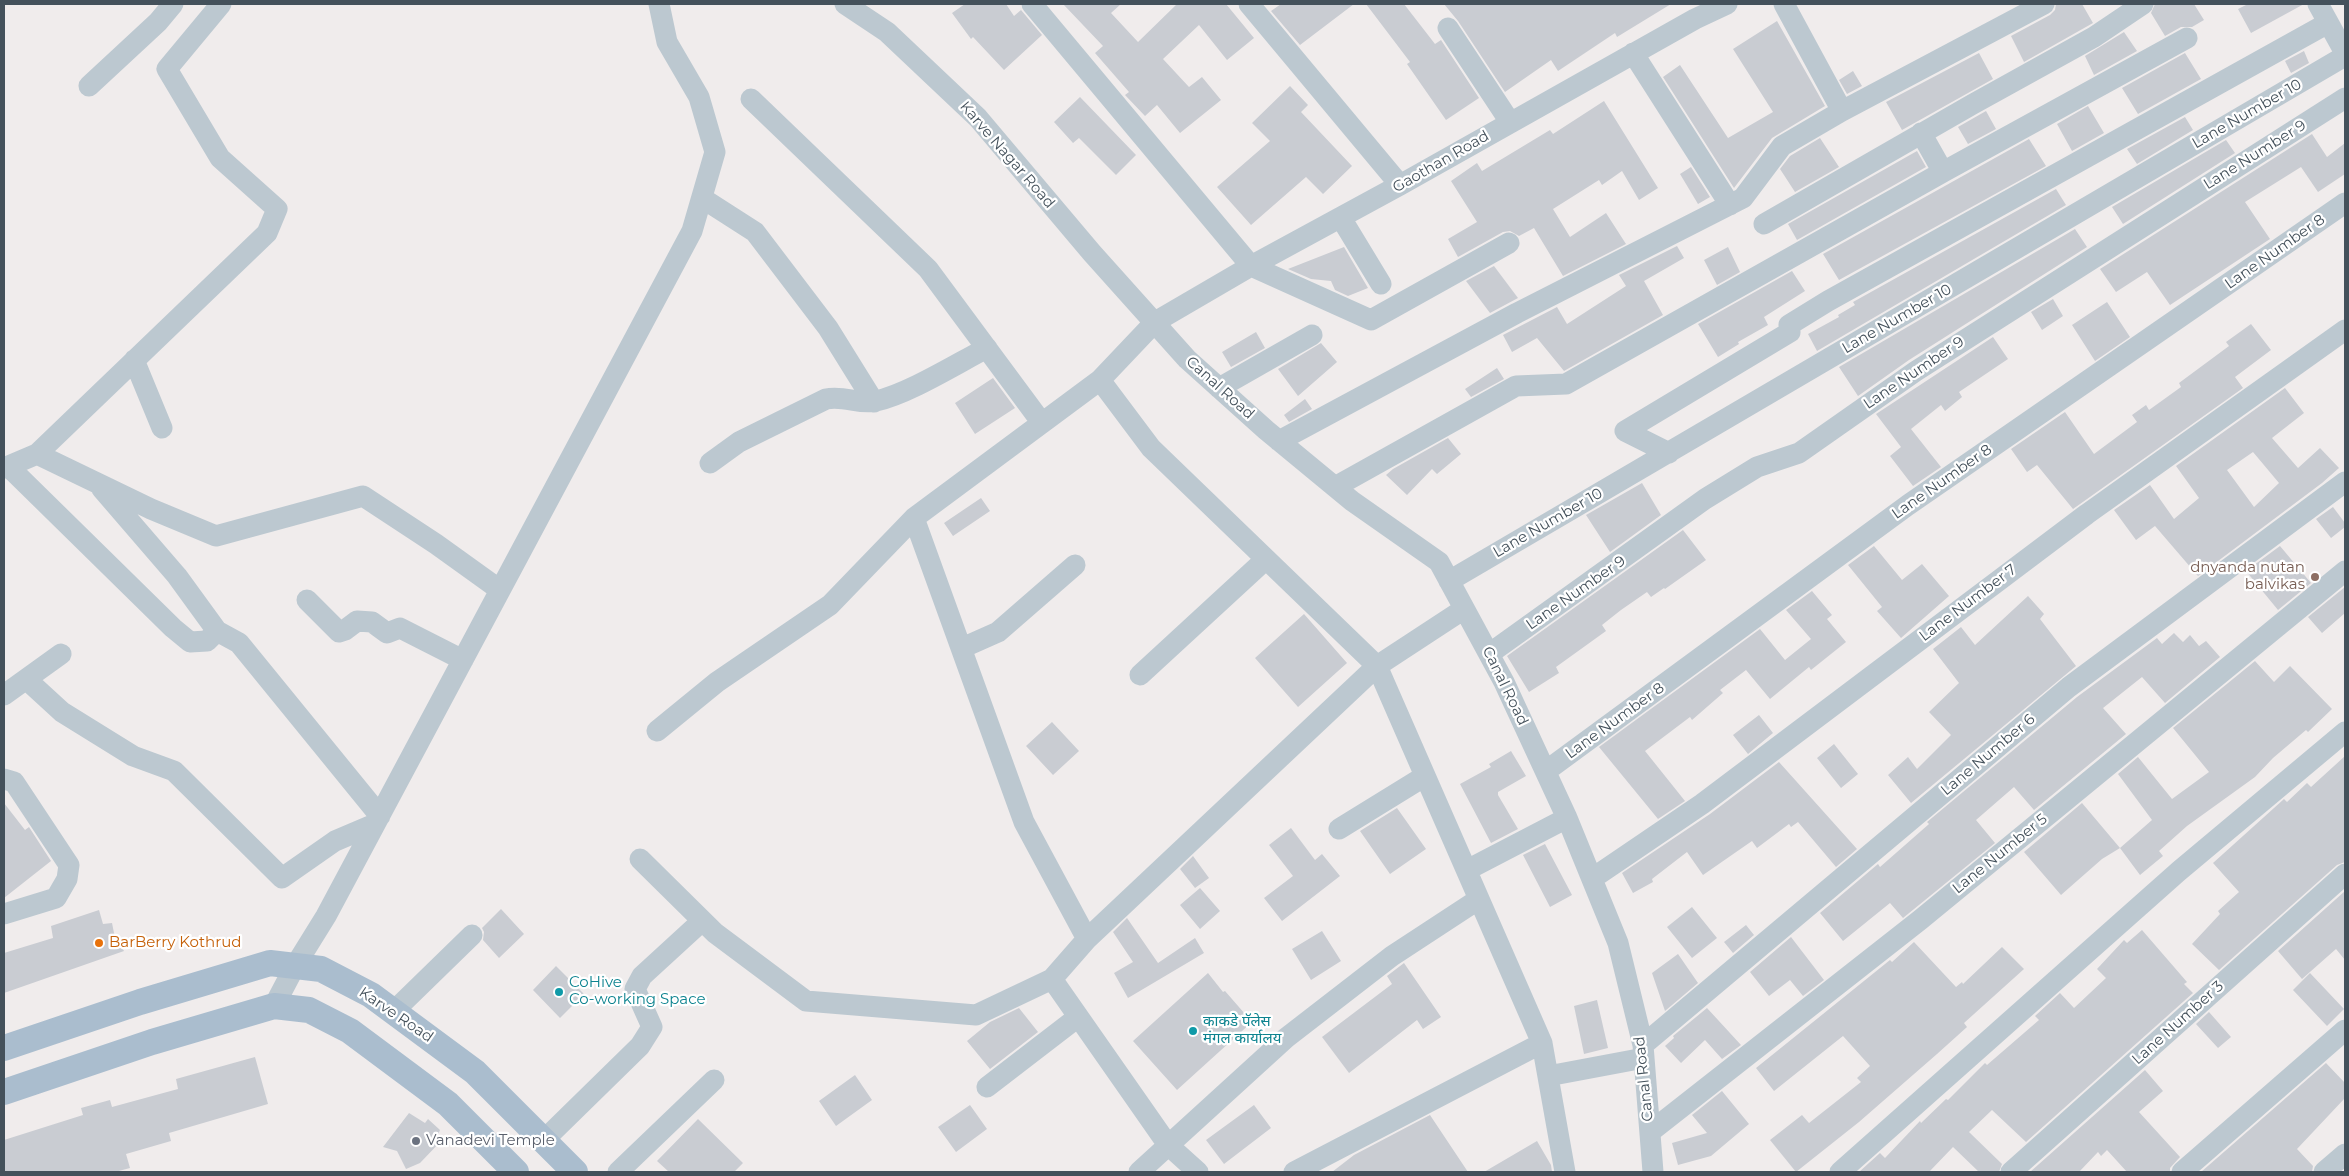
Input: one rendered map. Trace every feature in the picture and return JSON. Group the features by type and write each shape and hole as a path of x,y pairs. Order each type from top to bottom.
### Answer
{"main road":[{"name":"Karve Road","path":"4,1048 140,1002 270,963 321,969 371,994 475,1072 575,1172"},
{"path":"4,1092 152,1042 274,1006 309,1010 350,1031 448,1104 516,1172"}],"street":[{"path":"89,86 158,22 173,4"},
{"path":"217,631 207,641 190,642 6,467 37,454 266,233 276,209 220,158 167,70 221,4"},
{"path":"274,1006 378,820 692,231 715,152 699,96 666,42 659,4"},
{"name":"Karve Nagar Road","path":"845,4 887,32 978,118 1092,253 1155,322"},
{"path":"1032,4 1251,266 1371,320 1509,243"},
{"path":"1249,4 1400,185"},
{"name":"Gaothan Road","path":"657,731 717,682 830,605 914,518 1100,380 1155,322 1251,266 1341,218 1633,54 1689,11 1727,4"},
{"path":"1784,4 1842,111"},
{"path":"1279,441 1517,312 1743,198 1782,146 2013,11 2044,4"},
{"path":"1764,224 1921,133 2094,37 2143,4"},
{"path":"2318,4 2345,55"},
{"path":"1669,453 1625,431 1790,332 1789,325 1796,319 1828,300 2328,23"},
{"path":"1448,28 1510,122"},
{"path":"1335,487 1516,386 1566,384 1943,172 2187,38"},
{"path":"1633,54 1730,205"},
{"name":"Lane Number 10","path":"1449,581 2345,55"},
{"name":"Lane Number 9","path":"1489,654 1705,499 1757,467 1799,453 1916,370 2345,98"},
{"path":"751,100 928,269 1042,423"},
{"path":"1921,133 1943,172"},
{"path":"702,198 755,232 828,328 874,402"},
{"name":"Lane Number 8","path":"1546,771 1908,505 2345,203"},
{"path":"1341,218 1381,284"},
{"name":"Canal Road","path":"1155,322 1187,359 1279,441 1335,487 1438,562 1489,654 1546,771 1593,878 1618,943 1643,1052 1653,1172"},
{"name":"Lane Number 7","path":"1593,878 1702,804 2087,514 2345,330"},
{"path":"1220,388 1312,335"},
{"path":"710,463 739,442 826,399 836,397 874,402 893,395 987,348"},
{"path":"134,360 162,428"},
{"path":"1100,380 1152,448 1377,666 1542,1043 1565,1172"},
{"path":"37,454 152,509 216,536 363,496 436,544 500,590"},
{"path":"97,482 177,576 217,631 239,643 378,820"},
{"name":"Lane Number 6","path":"1643,1052 2069,687 2345,482"},
{"path":"914,518 1024,822 1086,939"},
{"path":"1140,675 1266,558"},
{"path":"962,648 998,632 1076,565"},
{"name":"Lane Number 5","path":"1650,1132 1920,920 2345,571"},
{"path":"307,600 338,632 345,630 357,621 372,622 387,633 400,628 463,660"},
{"path":"640,859 714,933 806,1001 976,1015 1052,979 1086,939 1377,666 1464,609"},
{"path":"4,695 61,654"},
{"path":"26,679 62,712 133,756 174,771 282,878 335,841 378,820"},
{"path":"1840,1172 2179,871 2345,732"},
{"path":"1339,829 1425,776"},
{"path":"4,779 14,782 70,864 67,879 56,898 4,914"},
{"path":"1467,870 1567,818"},
{"name":"Lane Number 3","path":"2011,1172 2345,874"},
{"path":"1140,1172 1286,1038 1392,956 1479,899"},
{"path":"544,1140 640,1046 652,1027 635,989 642,976 702,921"},
{"path":"394,1011 472,935"},
{"path":"1052,979 1168,1145 1198,1172"},
{"path":"987,1087 1078,1017"},
{"path":"2182,1172 2345,1030"},
{"path":"1294,1172 1542,1043"},
{"path":"1548,1076 1643,1052"},
{"path":"618,1172 714,1080"},
{"path":"2324,1172 2345,1154"}],"building":[{"path":"965,4 1006,4 1014,16 1021,10 1042,35 1004,70 973,37 971,39 952,13"},
{"path":"1063,4 1121,4 1111,13 1138,42 1177,4 1226,4 1254,38 1227,60 1199,25 1163,59 1189,87 1202,77 1221,100 1180,133 1157,105 1145,116 1125,95 1129,92 1095,53 1103,46"},
{"path":"1281,4 1354,4 1300,45 1271,11"},
{"path":"1366,4 1404,4 1435,44 1441,40 1479,98 1446,120 1407,64 1410,62"},
{"path":"1444,4 1671,4 1617,37 1615,33 1558,71 1551,60 1505,92 1458,21"},
{"path":"2056,4 2082,4 2093,23 2024,62 2011,36 2050,15 2055,10"},
{"path":"2155,4 2194,4 2204,20 2192,27 2181,27 2165,36 2151,13"},
{"path":"2248,4 2304,4 2251,33 2238,9"},
{"path":"1777,21 1825,106 1772,138 1734,188 1663,77 1680,65 1728,138 1773,112 1733,49"},
{"path":"2124,32 2137,51 2094,75 2085,56"},
{"path":"2304,51 2309,63 2291,73 2285,61"},
{"path":"1979,53 1993,79 1902,130 1886,102"},
{"path":"2185,53 2201,79 2138,114 2122,88"},
{"path":"1853,71 1862,86 1847,94 1839,80"},
{"path":"1290,86 1308,105 1301,112 1352,166 1323,194 1306,177 1251,225 1217,187 1270,141 1252,123"},
{"path":"1080,97 1136,155 1116,175 1079,138 1073,143 1054,122"},
{"path":"1604,101 1658,188 1639,200 1622,171 1602,185 1599,180 1553,209 1570,237 1606,213 1626,244 1563,276 1534,228 1519,236 1510,231 1503,232 1458,257 1448,239 1477,222 1451,181 1477,163 1482,171 1550,130 1553,134"},
{"path":"2088,106 2104,133 2072,151 2057,124"},
{"path":"1986,111 1996,129 1968,144 1958,127"},
{"path":"2185,117 2193,130 2137,164 2127,149"},
{"path":"2312,134 2327,157 2345,143 2345,174 2318,192 2301,167 2245,202 2270,239 2170,305 2147,272 2116,292 2100,269"},
{"path":"1820,138 1839,167 1795,192 1780,169 1790,156"},
{"path":"2029,139 2046,166 1839,280 1823,254"},
{"path":"2226,140 2235,153 2123,224 2112,207"},
{"path":"1917,151 1926,167 1797,240 1788,224"},
{"path":"1691,167 1710,197 1698,204 1680,174"},
{"path":"2056,189 2066,205 1817,351 1808,334 1839,317 1838,315 1855,305 1853,302"},
{"path":"2075,229 2087,247 1909,360 1858,396 1839,367"},
{"path":"1677,246 1684,258 1644,281 1663,315 1564,371 1537,338 1512,352 1503,335 1557,307 1567,324 1626,286 1619,275"},
{"path":"1344,247 1368,288 1348,296 1335,290 1331,281 1311,279 1288,269"},
{"path":"1728,247 1740,272 1717,285 1704,260"},
{"path":"1494,266 1518,298 1490,313 1466,281"},
{"path":"1792,271 1805,291 1764,317 1768,325 1738,342 1739,344 1718,357 1698,324"},
{"path":"2053,299 2063,316 2042,330 2031,312"},
{"path":"2107,302 2130,337 2095,361 2072,325"},
{"path":"2251,324 2271,350 2235,377 2243,388 2073,509 2037,465 2027,472 2011,449 2065,412 2094,454 2137,422 2132,415 2146,405 2149,410 2181,387 2179,383 2229,346 2226,342"},
{"path":"1256,332 1265,348 1231,367 1222,352"},
{"path":"1993,337 2008,359 1959,392 1962,397 1945,411 1941,405 1911,429 1941,467 1913,486 1890,456 1901,447 1876,414"},
{"path":"1321,343 1337,362 1298,396 1278,369"},
{"path":"1497,368 1504,379 1471,397 1465,389"},
{"path":"993,378 1015,408 975,434 955,403"},
{"path":"2285,388 2304,413 2272,438 2298,468 2320,448 2339,468 2322,483 2198,576 2155,526 2136,540 2114,510 2150,485 2174,519 2199,498 2176,466","holes":["2253,452 2279,483 2254,507 2227,470"]},
{"path":"1305,399 1312,409 1289,422 1284,415"},
{"path":"1448,438 1461,454 1437,474 1432,469 1407,495 1386,475 1393,469"},
{"path":"1642,483 1661,515 1610,552 1586,515"},
{"path":"981,498 990,511 953,536 944,523"},
{"path":"2333,507 2345,523 2345,527 2331,538 2316,519"},
{"path":"1683,530 1706,560 1665,589 1651,597 1647,592 1621,610 1602,625 1606,631 1556,667 1559,673 1529,692 1507,656"},
{"path":"1874,546 1902,580 1922,564 1949,596 1901,638 1877,611 1882,607 1848,565"},
{"path":"2280,546 2311,583 2278,610 2246,571"},
{"path":"2345,587 2345,613 2322,633 2308,617"},
{"path":"1812,591 1832,615 1827,619 1846,642 1811,670 1809,667 1770,699 1746,670 1720,690 1723,693 1692,720 1690,717 1645,751 1685,801 1658,819 1599,747 1760,629 1785,660 1811,639 1786,610"},
{"path":"2028,596 2044,614 2040,619 2076,666 1911,803 1888,775 1908,757 1917,769 1951,735 1929,712 1959,683 1933,649 1961,627 1975,645"},
{"path":"1304,614 1347,663 1298,707 1255,658"},
{"path":"2174,633 2183,642 2190,635 2199,646 2206,641 2220,657 2165,703 2142,677 2103,708 2126,734 2034,810 2014,787 1976,820 1995,843 1903,918 1890,903 1843,941 1820,913 1878,864 1880,867 1929,824 1927,822 2077,697 2157,638 2162,644"},
{"path":"2255,661 2274,682 2290,666 2332,709 2308,732 2306,730 2273,758 2255,777 2187,826 2159,851 2163,856 2140,875 2120,848 2152,820 2118,774 2138,757 2172,799 2209,772 2173,728"},
{"path":"1759,715 1773,733 1748,754 1733,735"},
{"path":"1052,722 1079,751 1053,775 1026,746"},
{"path":"1834,744 1858,774 1841,788 1817,758"},
{"path":"1511,751 1526,776 1498,792 1498,795 1518,829 1491,843 1460,784 1491,767 1489,764"},
{"path":"2345,756 2345,862 2337,865 2219,970 2192,944 2220,914 2218,911 2239,892 2213,863 2284,799 2287,802 2307,783 2311,787"},
{"path":"1779,762 1857,849 1836,867 1798,822 1791,827 1789,824 1757,848 1752,841 1703,875 1687,852 1652,879 1653,882 1633,893 1622,873 1710,814"},
{"path":"4,803 25,830 29,827 51,861 4,898"},
{"path":"2082,803 2120,848 2102,859 2061,895 2024,852"},
{"path":"1397,808 1426,849 1390,874 1360,831"},
{"path":"1291,828 1315,860 1322,854 1340,876 1282,921 1264,898 1293,876 1269,845"},
{"path":"1545,844 1572,895 1550,907 1523,855"},
{"path":"1193,856 1209,878 1195,888 1180,869"},
{"path":"1200,888 1220,911 1200,929 1180,905"},
{"path":"2345,891 2345,960 2336,949 2302,979 2278,951"},
{"path":"1692,907 1717,938 1692,958 1667,927"},
{"path":"501,909 524,934 499,958 483,940 484,932 482,928"},
{"path":"99,910 103,924 112,923 114,933 124,951 4,993 4,953 53,938 51,926"},
{"path":"1127,918 1158,963 1195,938 1204,953 1128,998 1114,973 1133,962 1113,932"},
{"path":"1746,925 1754,935 1733,953 1724,942"},
{"path":"2142,930 2187,982 2184,984 2193,993 2026,1142 1992,1110 1969,1132 2002,1164 1999,1172 1979,1172 1953,1147 1929,1172 1859,1172 1880,1153 1885,1158 1920,1121 1921,1123 1946,1099 1948,1100 1985,1063 1987,1065 2039,1020 2035,1016 2060,993 2074,1008 2106,978 2097,969 2124,940 2127,943"},
{"path":"1322,931 1341,961 1311,980 1292,949"},
{"path":"1791,937 1824,980 1803,996 1790,980 1769,996 1750,972"},
{"path":"1914,942 1956,987 1962,982 1963,984 2002,947 2024,969 1964,1023 1967,1027 1937,1054 1859,1122 1796,1172 1770,1140 1802,1115 1809,1123 1861,1082 1857,1078 1870,1066 1843,1036 1774,1091 1756,1068 1890,960 1892,962"},
{"path":"1678,954 1698,983 1665,1011 1652,973"},
{"path":"1404,963 1441,1017 1423,1029 1417,1020 1349,1073 1322,1037 1392,984 1387,976"},
{"name":"CoHive Co-working Space","path":"556,966 584,994 560,1018 533,990"},
{"name":"काकडे पॅलेस मंगल कार्यालय","path":"1208,973 1223,992 1225,991 1252,1022 1177,1090 1133,1041"},
{"path":"2310,973 2344,1009 2327,1026 2293,990"},
{"path":"1597,1000 1608,1048 1584,1054 1574,1006"},
{"path":"1019,1008 1038,1032 990,1069 967,1041 990,1022"},
{"path":"1707,1008 1741,1045 1722,1059 1705,1040 1681,1063 1665,1046 1674,1038 1673,1036"},
{"path":"2209,1012 2231,1037 2218,1048 2196,1024"},
{"path":"255,1057 268,1104 169,1133 171,1141 126,1154 130,1168 115,1172 4,1172 4,1140 83,1115 81,1108 110,1100 112,1107 178,1089 176,1079"},
{"path":"2326,1063 2345,1083 2345,1098 2297,1149 2313,1166 2312,1172 2201,1172"},
{"path":"2145,1070 2163,1091 2139,1112 2180,1157 2170,1168 2170,1172 2127,1172 2107,1150 2101,1156 2098,1152 2079,1172 2030,1172"},
{"path":"855,1075 872,1100 836,1126 819,1101"},
{"path":"1722,1091 1749,1124 1711,1156 1678,1165 1672,1143 1707,1133 1692,1115"},
{"path":"970,1105 987,1129 956,1152 938,1127"},
{"path":"1254,1105 1271,1128 1224,1164 1206,1140"},
{"name":"Vanadevi Temple","path":"409,1113 425,1123 428,1119 440,1130 438,1135 443,1139 420,1163 406,1169 397,1151 383,1147"},
{"path":"1430,1115 1468,1172 1332,1172 1354,1155"},
{"path":"698,1119 743,1163 734,1172 669,1172 657,1161"},
{"path":"1537,1141 1551,1165 1552,1172 1484,1172"}],"place":[{"name":"dnyanda nutan balvikas","path":"2315,577"},
{"name":"BarBerry Kothrud","path":"99,943"},
{"name":"CoHive Co-working Space","path":"559,992"},
{"name":"काकडे पॅलेस मंगल कार्यालय","path":"1193,1031"},
{"name":"Vanadevi Temple","path":"416,1141"}]}
